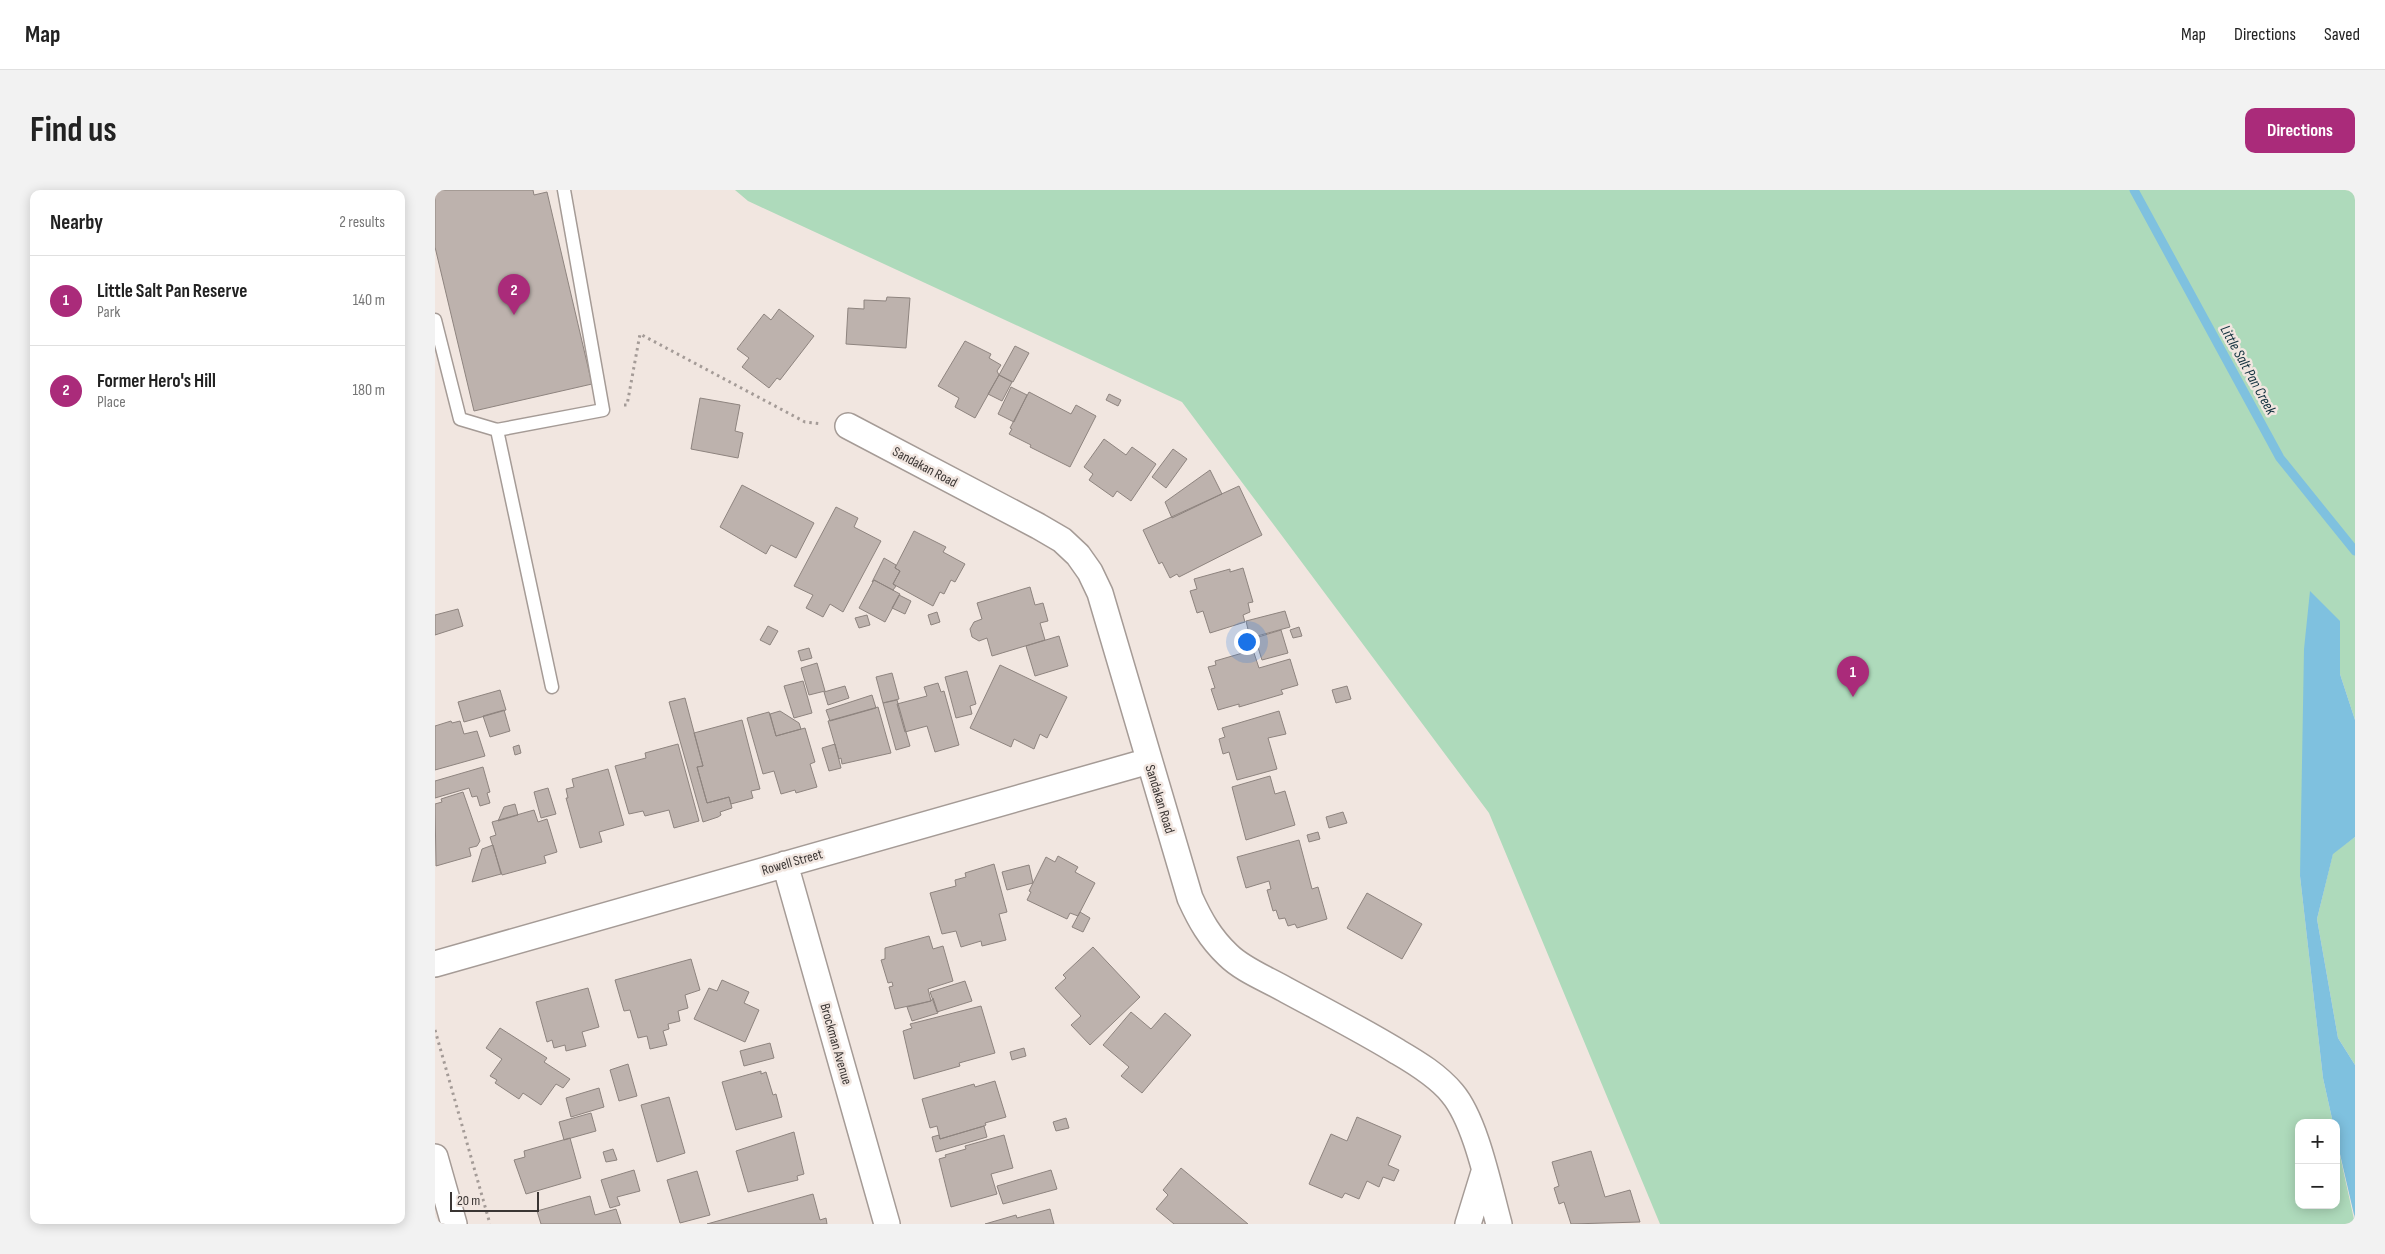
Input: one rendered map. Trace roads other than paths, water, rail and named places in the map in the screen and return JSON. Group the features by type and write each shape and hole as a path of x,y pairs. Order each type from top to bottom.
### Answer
{"street":[{"name":"Sandakan Road","path":"848,426 1038,526 1062,540 1078,555 1090,572 1109,618 1149,761 1191,898 1201,921 1213,939 1229,956 1252,971 1375,1038 1434,1076 1453,1093 1465,1115 1499,1224"},
{"name":"Rowell Street","path":"435,964 1149,761"},
{"name":"Brockman Avenue","path":"785,864 887,1224"},
{"path":"435,1157 454,1224"},
{"path":"1468,1224 1484,1172"}],"lane":[{"path":"435,320 459,418 497,430 603,410 564,190"},
{"path":"497,430 552,687"}],"water":[{"path":"2310,591 2340,621 2340,674 2355,720 2355,837 2333,854 2317,919 2338,1038 2355,1065 2355,1219 2340,1154 2340,1119 2332,1119 2323,1078 2300,876 2304,649"}],"waterway":[{"name":"Little Salt Pan Creek","path":"2134,190 2280,458 2355,551"}],"place":[{"name":"Former Hero's Hill","path":"514,315"},
{"name":"Little Salt Pan Reserve","path":"1853,697"}]}
